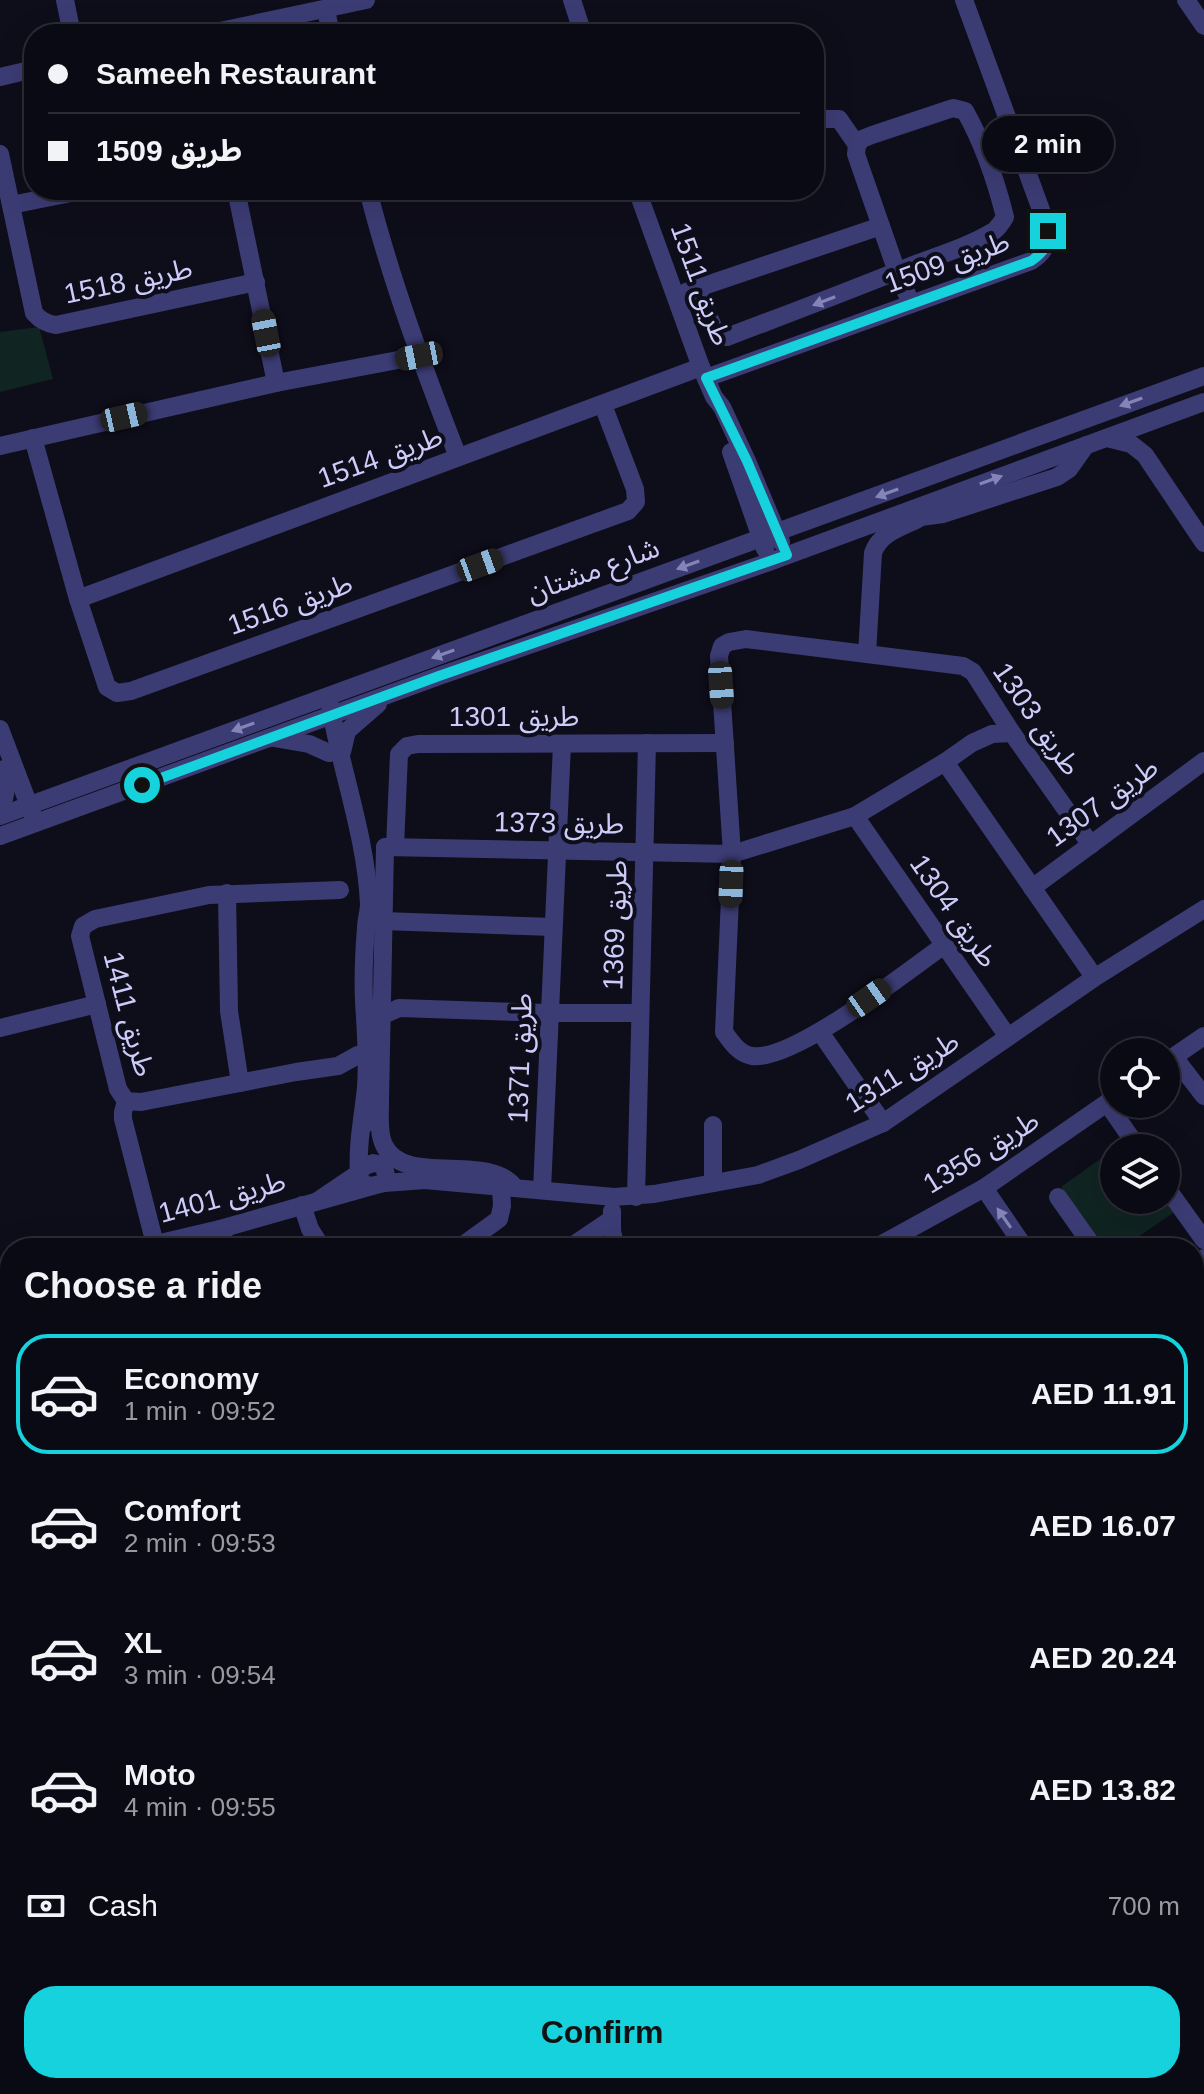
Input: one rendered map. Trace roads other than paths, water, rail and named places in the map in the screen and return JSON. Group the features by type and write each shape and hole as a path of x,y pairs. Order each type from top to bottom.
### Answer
{"street":[{"path":"65,0 70,24"},
{"path":"256,24 366,0"},
{"path":"572,0 580,24"},
{"name":"طريق 1509","path":"704,372 861,323 1031,261 1045,249 1048,240 1044,218 964,0"},
{"path":"1186,0 1204,26"},
{"path":"326,10 329,24"},
{"path":"0,77 24,71"},
{"path":"696,288 715,331 727,337 823,302 897,272 960,247 996,230 1005,217 999,194 972,123 965,111 953,108 872,135 857,145 856,154 897,272 911,303"},
{"path":"972,123 1004,110"},
{"path":"824,119 839,119 857,145"},
{"name":"طريق 1518","path":"0,154 34,313 38,319 56,325 256,282"},
{"path":"11,205 36,200"},
{"path":"238,200 276,383"},
{"path":"370,200 419,356 458,457"},
{"name":"طريق 1511","path":"643,200 675,295 714,397 722,407 778,559"},
{"path":"675,295 881,226"},
{"path":"0,446 276,383 419,356"},
{"name":"طريق 1514","path":"78,599 458,457 704,372"},
{"name":"شارع مشتان","path":"0,836 22,815 322,698 1204,376"},
{"name":"شارع مشتان","path":"0,816 22,815 271,738 778,559 1204,402"},
{"name":"طريق 1516","path":"33,438 78,599 107,687 117,693 131,691 628,511 636,502 635,489 603,405"},
{"path":"1145,455 1144,441 1151,421"},
{"path":"1105,438 1131,444 1145,455 1204,543"},
{"path":"883,520 918,519 943,514 1057,477 1069,469 1086,445"},
{"path":"867,654 876,544 881,537 918,519"},
{"name":"طريق 1303","path":"943,946 820,1032 793,1047 751,1056 731,1043 724,1032 732,854 719,656 722,646 746,639 963,666 973,672 1091,845"},
{"path":"335,756 347,731 387,696"},
{"path":"322,698 369,909 373,914"},
{"path":"0,729 22,815"},
{"path":"732,854 855,816 983,737 1012,733"},
{"path":"271,738 309,744 335,756 359,834 363,875 374,891 373,1000 381,1016 371,1100 359,1149 376,1174"},
{"name":"طريق 1369","path":"636,1197 647,743"},
{"name":"طريق 1301","path":"373,914 390,847 399,754 407,746 725,743"},
{"name":"طريق 1371","path":"542,1190 562,744"},
{"name":"طريق 1307","path":"1032,888 1204,761"},
{"path":"945,762 1090,971"},
{"path":"2,763 22,815"},
{"name":"طريق 1304","path":"855,816 1006,1033"},
{"path":"340,890 363,875 390,847 359,834"},
{"name":"طريق 1373","path":"390,847 732,854"},
{"path":"340,890 373,914 553,927"},
{"name":"طريق 1411","path":"340,890 227,893 95,919 83,926 80,936 118,1089 126,1101 141,1102 338,1066 360,1068"},
{"path":"227,893 229,1011 240,1083"},
{"name":"طريق 1311","path":"376,1174 614,1197 636,1197 758,1175 799,1160 880,1120 1090,971 1204,899"},
{"name":"طريق 1311","path":"1006,1033 1204,909"},
{"path":"373,1000 399,1008"},
{"path":"373,1000 359,1025 360,1068 382,1142 391,1155 413,1165 495,1173 510,1181 499,1219 473,1238"},
{"path":"0,1028 97,1004"},
{"name":"طريق 1369","path":"381,1016 399,1008 640,1013"},
{"path":"820,1032 880,1120"},
{"path":"1180,1053 1204,1036"},
{"path":"1180,1071 1204,1096"},
{"path":"126,1101 123,1119 145,1238"},
{"name":"طريق 1356","path":"893,1238 984,1188 1100,1109"},
{"path":"713,1125 713,1183"},
{"name":"طريق 1401","path":"227,1237 376,1174"},
{"path":"984,1188 1018,1238"},
{"path":"614,1197 615,1238"},
{"path":"1058,1197 1087,1238"},
{"path":"305,1204 297,1225 305,1238"},
{"path":"305,1204 310,1229 316,1238"},
{"path":"1180,1207 1203,1238"},
{"path":"584,1238 612,1219"}]}
